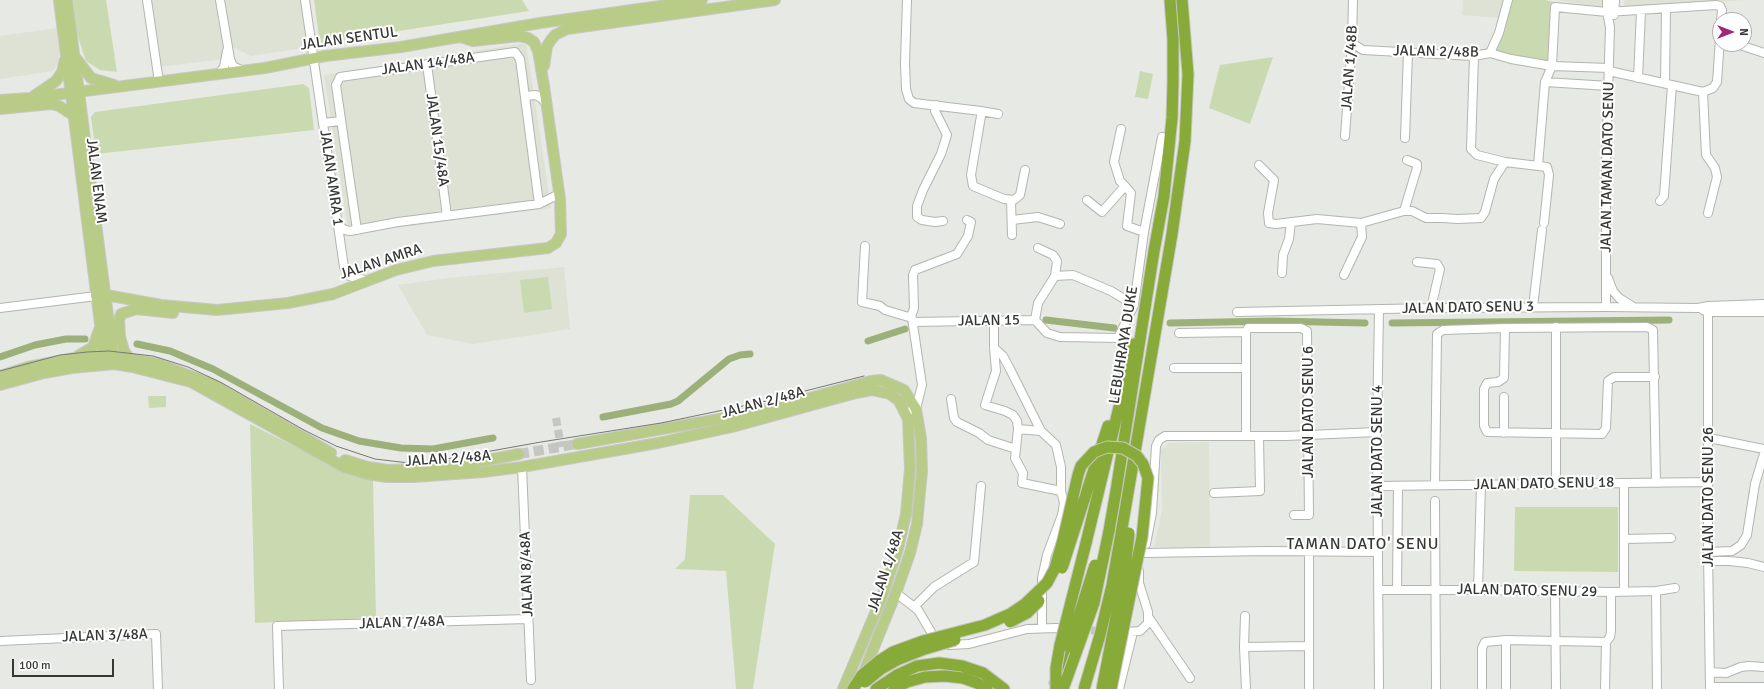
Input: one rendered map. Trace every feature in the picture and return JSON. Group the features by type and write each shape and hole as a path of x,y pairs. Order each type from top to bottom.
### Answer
{"highway":[{"name":"LEBUHRAYA DUKE","path":"1063,689 1094,603 1121,460 1140,304 1164,196 1166,138 1174,69 1170,0"},
{"name":"LEBUHRAYA DUKE","path":"1084,689 1100,635 1125,534 1136,441 1173,227 1185,141 1188,74 1182,0"},
{"path":"858,689 881,669 897,660 925,649 985,632 1027,613 1050,590 1060,575 1111,419 1140,304"},
{"path":"1056,689 1056,668 1060,645 1086,542 1140,304"},
{"path":"853,689 862,675 878,661 893,652 923,641 985,625 1010,614 1026,604 1047,583 1055,568 1064,540 1081,466 1094,452 1108,447 1123,448 1137,456 1143,464 1148,478 1142,537 1111,689"},
{"path":"1051,689 1060,674 1067,657 1106,533"},
{"path":"1102,689 1123,577 1125,534"},
{"path":"876,689 897,675 917,666 939,663 962,666 983,673 1004,689"},
{"path":"894,689 907,682 925,676 945,676 963,678 977,683 987,689"}],"main road":[{"name":"JALAN ENAM","path":"59,0 70,56 109,360"},
{"name":"JALAN ENAM","path":"66,0 70,56"},
{"name":"JALAN SENTUL","path":"0,100 30,98 219,74 314,58 401,47 540,23 702,0"},
{"path":"544,86 544,64 547,46 561,31 606,23 775,0"},
{"path":"461,37 473,41 519,36 528,38 534,42 538,51 544,86"},
{"path":"30,98 56,81 70,56 91,78 119,87"},
{"name":"JALAN AMRA","path":"101,295 161,305 217,310 307,300 370,281 396,270 433,261 548,248 556,243 560,234 561,222 559,194 544,86"},
{"name":"JALAN ENAM","path":"75,92 73,114 101,295 100,325 109,360"},
{"path":"0,109 51,104 59,106 73,114"},
{"path":"129,358 122,346 118,326 121,314 136,309 195,314 217,310"},
{"path":"75,358 93,347 98,338 100,325"},
{"name":"JALAN 2/48A","path":"0,376 28,368 75,358 109,360 157,372 191,382 327,459 357,472 387,477 413,477 483,472 522,467 658,443 732,427 872,390 890,394 899,401"},
{"name":"JALAN 2/48A","path":"0,385 54,370 129,358 166,366 212,384 329,452 356,464 388,470 413,469 466,464 519,454"},
{"name":"JALAN 2/48A","path":"577,444 753,412 871,381 881,380 904,390 916,409"},
{"path":"899,401 906,414"},
{"name":"JALAN 1/48A","path":"858,689 896,593 910,553 917,524 922,471 921,438 916,409"},
{"name":"JALAN 1/48A","path":"843,689 882,597 898,549 906,514 910,469 910,441 906,414"}],"street":[{"path":"147,0 159,82"},
{"path":"220,0 226,44 233,66 243,70"},
{"name":"JALAN AMRA 1","path":"305,0 344,266 349,276 370,281"},
{"path":"907,0 904,40 906,89 909,99 914,103 998,114"},
{"name":"JALAN 1/48B","path":"1345,136 1354,0"},
{"name":"JALAN 2/48B","path":"1352,43 1363,50 1474,56 1490,53 1499,32 1508,0"},
{"name":"JALAN TAMAN DATO SENU","path":"1607,0 1611,12"},
{"name":"JALAN TAMAN DATO SENU","path":"1606,307 1606,162 1610,27 1611,12 1615,0"},
{"path":"1538,166 1545,82 1552,66 1555,7 1611,12 1716,5 1720,6 1722,12"},
{"path":"1660,201 1664,196 1668,84 1666,9"},
{"path":"1638,78 1641,11"},
{"path":"219,74 224,67 226,44"},
{"path":"1752,49 1764,53"},
{"name":"JALAN 14/48A","path":"341,121 336,85 340,77 515,52 520,59 525,96"},
{"path":"1405,138 1408,52"},
{"path":"1490,53 1511,59 1552,66 1609,70 1703,92 1713,88 1716,82 1719,52"},
{"path":"1474,56 1471,149 1477,154 1505,162 1547,167 1549,175 1533,307"},
{"name":"JALAN 15/48A","path":"427,64 448,216"},
{"path":"1545,82 1609,86"},
{"path":"1703,92 1706,155 1715,168 1717,177 1708,213"},
{"path":"539,204 525,96 536,95 546,104"},
{"path":"936,105 935,111 947,135 941,154 923,190 917,206 917,217 928,221 943,221"},
{"path":"981,111 971,175 973,186 1011,201"},
{"path":"323,123 341,121 357,230"},
{"path":"1121,129 1114,162 1120,181 1131,193 1127,226 1144,232"},
{"path":"1055,276 1073,275 1140,304 1144,232 1166,138"},
{"path":"1404,211 1418,168 1417,164 1407,160"},
{"path":"1258,165 1274,180 1268,213 1269,223 1324,220 1361,223 1404,211 1415,212 1426,218 1481,218 1485,212 1494,179 1505,162"},
{"path":"1011,201 1020,196 1025,170"},
{"path":"1087,200 1102,212 1125,186"},
{"path":"337,224 345,230 357,230 539,204 559,194"},
{"path":"1011,201 1012,235"},
{"path":"1012,220 1038,218 1060,224"},
{"path":"906,414 916,409 922,385 912,319 914,308 913,275 915,270 957,254 968,236 971,222 967,220"},
{"path":"1282,273 1283,255 1289,239 1292,222"},
{"path":"1344,275 1362,237 1361,223"},
{"name":"JALAN 15","path":"865,246 862,302 880,306 888,311 912,319 994,321 1035,320 1047,333 1060,337 1118,338 1140,304"},
{"path":"1035,320 1038,303 1055,276 1057,261 1053,255 1038,248"},
{"path":"1417,262 1437,264 1440,269 1431,308"},
{"path":"1606,271 1613,291 1619,298 1633,307"},
{"path":"0,308 34,305 101,295"},
{"name":"JALAN DATO SENU 3","path":"1708,309 1764,304"},
{"name":"JALAN DATO SENU 3","path":"1237,312 1431,308 1633,307 1698,308 1764,312"},
{"name":"JALAN DATO SENU 26","path":"1708,309 1708,552 1710,688"},
{"name":"JALAN DATO SENU 4","path":"1379,310 1377,432 1379,689"},
{"path":"994,321 996,371 985,405 1013,415 1017,421 1018,429 1015,458 1023,473 1022,482 1061,491"},
{"path":"1556,327 1556,484"},
{"path":"1434,485 1437,334 1442,330 1556,327 1650,328 1654,334 1656,482"},
{"name":"JALAN DATO SENU 6","path":"1179,333 1246,332 1248,328 1301,328 1307,331 1309,515 1294,515"},
{"path":"1505,328 1505,375 1501,381 1487,383 1485,386 1484,429 1491,433 1602,434 1606,428 1608,381 1614,377 1655,377"},
{"path":"1246,332 1246,436"},
{"path":"994,348 1003,356 1041,431 1056,445 1061,467 1061,491 1064,503 1062,515 1048,555 1042,578 1042,628"},
{"path":"1174,368 1246,368"},
{"path":"899,401 908,395 916,393 922,385"},
{"path":"1504,397 1504,433"},
{"path":"951,399 954,418 957,422 979,433 988,440 1016,449"},
{"path":"1018,429 1041,431"},
{"path":"1190,678 1149,618 1138,584 1139,572 1152,513 1156,446 1159,440 1165,436 1259,436 1377,432"},
{"path":"1214,493 1260,491 1259,436"},
{"path":"1709,438 1764,449"},
{"path":"1708,552 1732,551 1741,545 1747,535 1755,484 1764,454"},
{"name":"JALAN 8/48A","path":"522,467 531,680"},
{"name":"JALAN DATO SENU 18","path":"1378,486 1709,482"},
{"path":"1624,483 1624,591"},
{"path":"1478,590 1481,485"},
{"path":"914,607 934,587 974,562 981,486"},
{"path":"1397,590 1398,486"},
{"path":"1434,501 1436,689"},
{"path":"1624,539 1671,538"},
{"path":"1144,553 1309,551 1378,552"},
{"path":"1309,551 1309,689"},
{"path":"1709,561 1748,563 1764,567"},
{"name":"JALAN DATO SENU 29","path":"1378,590 1611,592 1656,591 1675,588"},
{"path":"1656,591 1657,689"},
{"path":"1554,592 1556,689"},
{"path":"1605,689 1606,642 1610,637 1611,631 1611,592"},
{"path":"896,593 914,607 926,622 934,637 949,645 960,645 1027,629 1042,628 1070,630"},
{"path":"1245,616 1244,647 1246,689"},
{"path":"1119,689 1129,632 1140,630 1145,627 1149,618"},
{"name":"JALAN 7/48A","path":"279,689 277,626 528,619"},
{"name":"JALAN 3/48A","path":"0,641 156,634 158,689"},
{"path":"1482,689 1482,648 1485,642 1506,640 1606,642"},
{"path":"1506,640 1506,689"},
{"path":"1244,647 1309,646"},
{"path":"1710,672 1726,673 1741,667 1764,667"},
{"path":"1710,688 1764,687"}],"shaded area":[{"path":"149,0 217,0 224,44 223,59 159,67"},
{"path":"222,0 303,0 310,47 251,56 229,45"},
{"path":"1463,0 1504,0 1499,18 1462,15"},
{"path":"1558,0 1602,0 1601,8"},
{"path":"1624,0 1745,0 1625,9"},
{"path":"57,28 60,61 53,71 0,79 0,36"},
{"path":"526,43 551,208 349,234 324,75"},
{"path":"564,267 570,329 473,344 427,335 398,285 448,278"},
{"path":"1209,442 1210,548 1154,547 1162,510 1161,450 1169,443"}],"green space":[{"path":"73,0 106,0 117,72 100,70 86,61 77,34"},
{"path":"314,0 522,0 529,11 320,43"},
{"path":"1510,0 1545,0 1553,2 1549,60 1546,64 1494,52"},
{"path":"1273,57 1250,124 1209,108 1220,65"},
{"path":"1140,71 1153,74 1148,99 1135,97"},
{"path":"303,84 309,88 314,130 96,154 91,117 95,112"},
{"path":"548,277 552,309 524,313 520,280"},
{"path":"148,396 166,396 166,407 149,408"},
{"path":"250,424 352,475 373,480 376,618 255,623"},
{"path":"690,495 723,495 775,544 753,689 736,689 726,571 675,569 685,559"},
{"path":"1515,507 1618,507 1618,572 1514,571"}],"waterway":[{"path":"1046,320 1114,328"},
{"path":"1392,323 1669,320"},
{"path":"1170,323 1274,321 1365,323"},
{"path":"868,341 905,329"},
{"path":"0,357 35,345 66,339 85,339"},
{"path":"137,344 170,351 213,369 322,428 359,441 401,448 433,449 493,438"},
{"path":"603,417 671,404 678,401 729,359 740,355 750,354"}],"tunnel":[{"path":"556,418 561,447"},
{"path":"519,454 577,444"},
{"path":"1079,630 1105,631"}],"tram line":[{"path":"0,371 60,355 87,352 109,351 153,356 188,367 222,383 304,430 336,446 375,459 409,463 435,461 661,423 762,402 864,376"}],"district":[{"name":"TAMAN DATO' SENU","path":"1363,545"}]}
